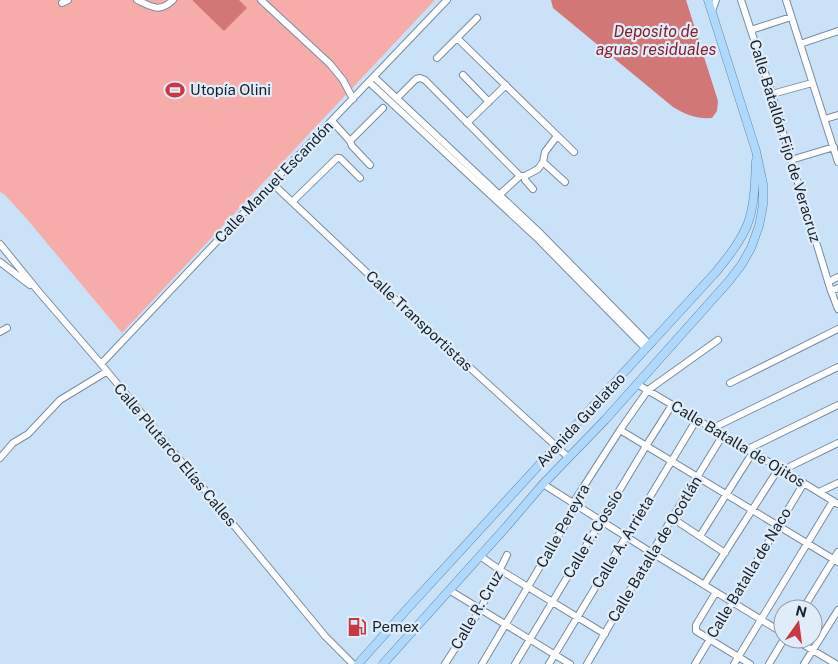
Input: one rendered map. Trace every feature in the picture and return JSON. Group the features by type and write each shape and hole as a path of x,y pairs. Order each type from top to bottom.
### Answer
{"main road":[{"name":"Avenida Guelatao","path":"384,662 543,484 605,420 729,282 751,248 759,226 763,205 763,184 756,151 708,0"},
{"name":"Avenida Guelatao","path":"358,664 730,255 748,223 754,192 756,151"}],"street":[{"path":"138,0 156,8 162,8 173,0"},
{"path":"261,0 330,64 342,80 352,99"},
{"name":"Calle Manuel Escandón","path":"101,364 447,0"},
{"path":"712,11 716,0"},
{"name":"Calle Batallón Fijo de Veracruz","path":"741,0 772,94 828,282 835,289 838,309"},
{"path":"786,0 838,162"},
{"path":"751,30 791,16"},
{"path":"437,58 477,18"},
{"path":"800,44 838,31"},
{"path":"458,38 574,152"},
{"path":"463,75 489,102"},
{"path":"398,98 416,80 422,78 533,188"},
{"path":"371,79 398,98 439,143"},
{"path":"371,79 539,236 648,347"},
{"path":"772,94 812,82"},
{"path":"467,123 506,86"},
{"path":"350,141 383,108"},
{"path":"824,119 838,115"},
{"path":"332,121 370,165"},
{"path":"497,198 523,176 538,169 543,162 545,152 557,136"},
{"path":"791,160 834,147"},
{"path":"292,202 337,158 340,158 360,178"},
{"path":"543,162 565,182"},
{"name":"Calle Transportistas","path":"272,183 409,313 568,458"},
{"name":"Calle Plutarco Elías Calles","path":"0,244 325,636 353,664"},
{"path":"0,262 39,292"},
{"path":"828,282 838,277"},
{"path":"0,332 7,328"},
{"path":"730,383 838,329"},
{"name":"Calle Pereyra","path":"482,664 576,506 575,500 648,390 718,340"},
{"path":"712,428 838,366"},
{"path":"0,458 13,443 28,434 60,400 106,372"},
{"name":"Calle Batalla de Ojitos","path":"637,384 836,503"},
{"name":"Calle F. Cossío","path":"516,664 672,405"},
{"path":"700,536 727,495 750,451 838,405"},
{"name":"Calle A. Arrieta","path":"549,664 697,419"},
{"path":"620,430 836,560"},
{"name":"Calle Batalla de Ocotlán","path":"586,664 672,518 724,435"},
{"path":"704,585 782,469 838,443"},
{"name":"Calle Batalla de Naco","path":"695,664 804,483"},
{"path":"819,492 838,483"},
{"path":"543,484 601,522 773,627"},
{"path":"734,664 808,543 836,503"},
{"path":"672,518 725,553"},
{"path":"810,599 836,560 838,552"},
{"name":"Calle R. Cruz","path":"445,664 480,610 507,555"},
{"path":"480,556 605,634"},
{"path":"449,590 570,664"},
{"path":"716,592 695,629 750,664"},
{"path":"804,664 838,610"},
{"path":"769,664 778,649"},
{"path":"813,650 836,664"},
{"path":"384,662 394,664"}],"shaded area":[{"name":"Utopía Olini","path":"0,0 435,0 122,333 26,218 0,192"}],"water":[{"path":"193,0 239,0 247,8 224,31"},
{"name":"Deposito de aguas residuales","path":"551,0 686,0 718,101 717,111 712,118 701,118 673,107 553,8"}],"place":[{"name":"Utopía Olini","path":"175,90"},
{"name":"Pemex","path":"357,627"}]}
